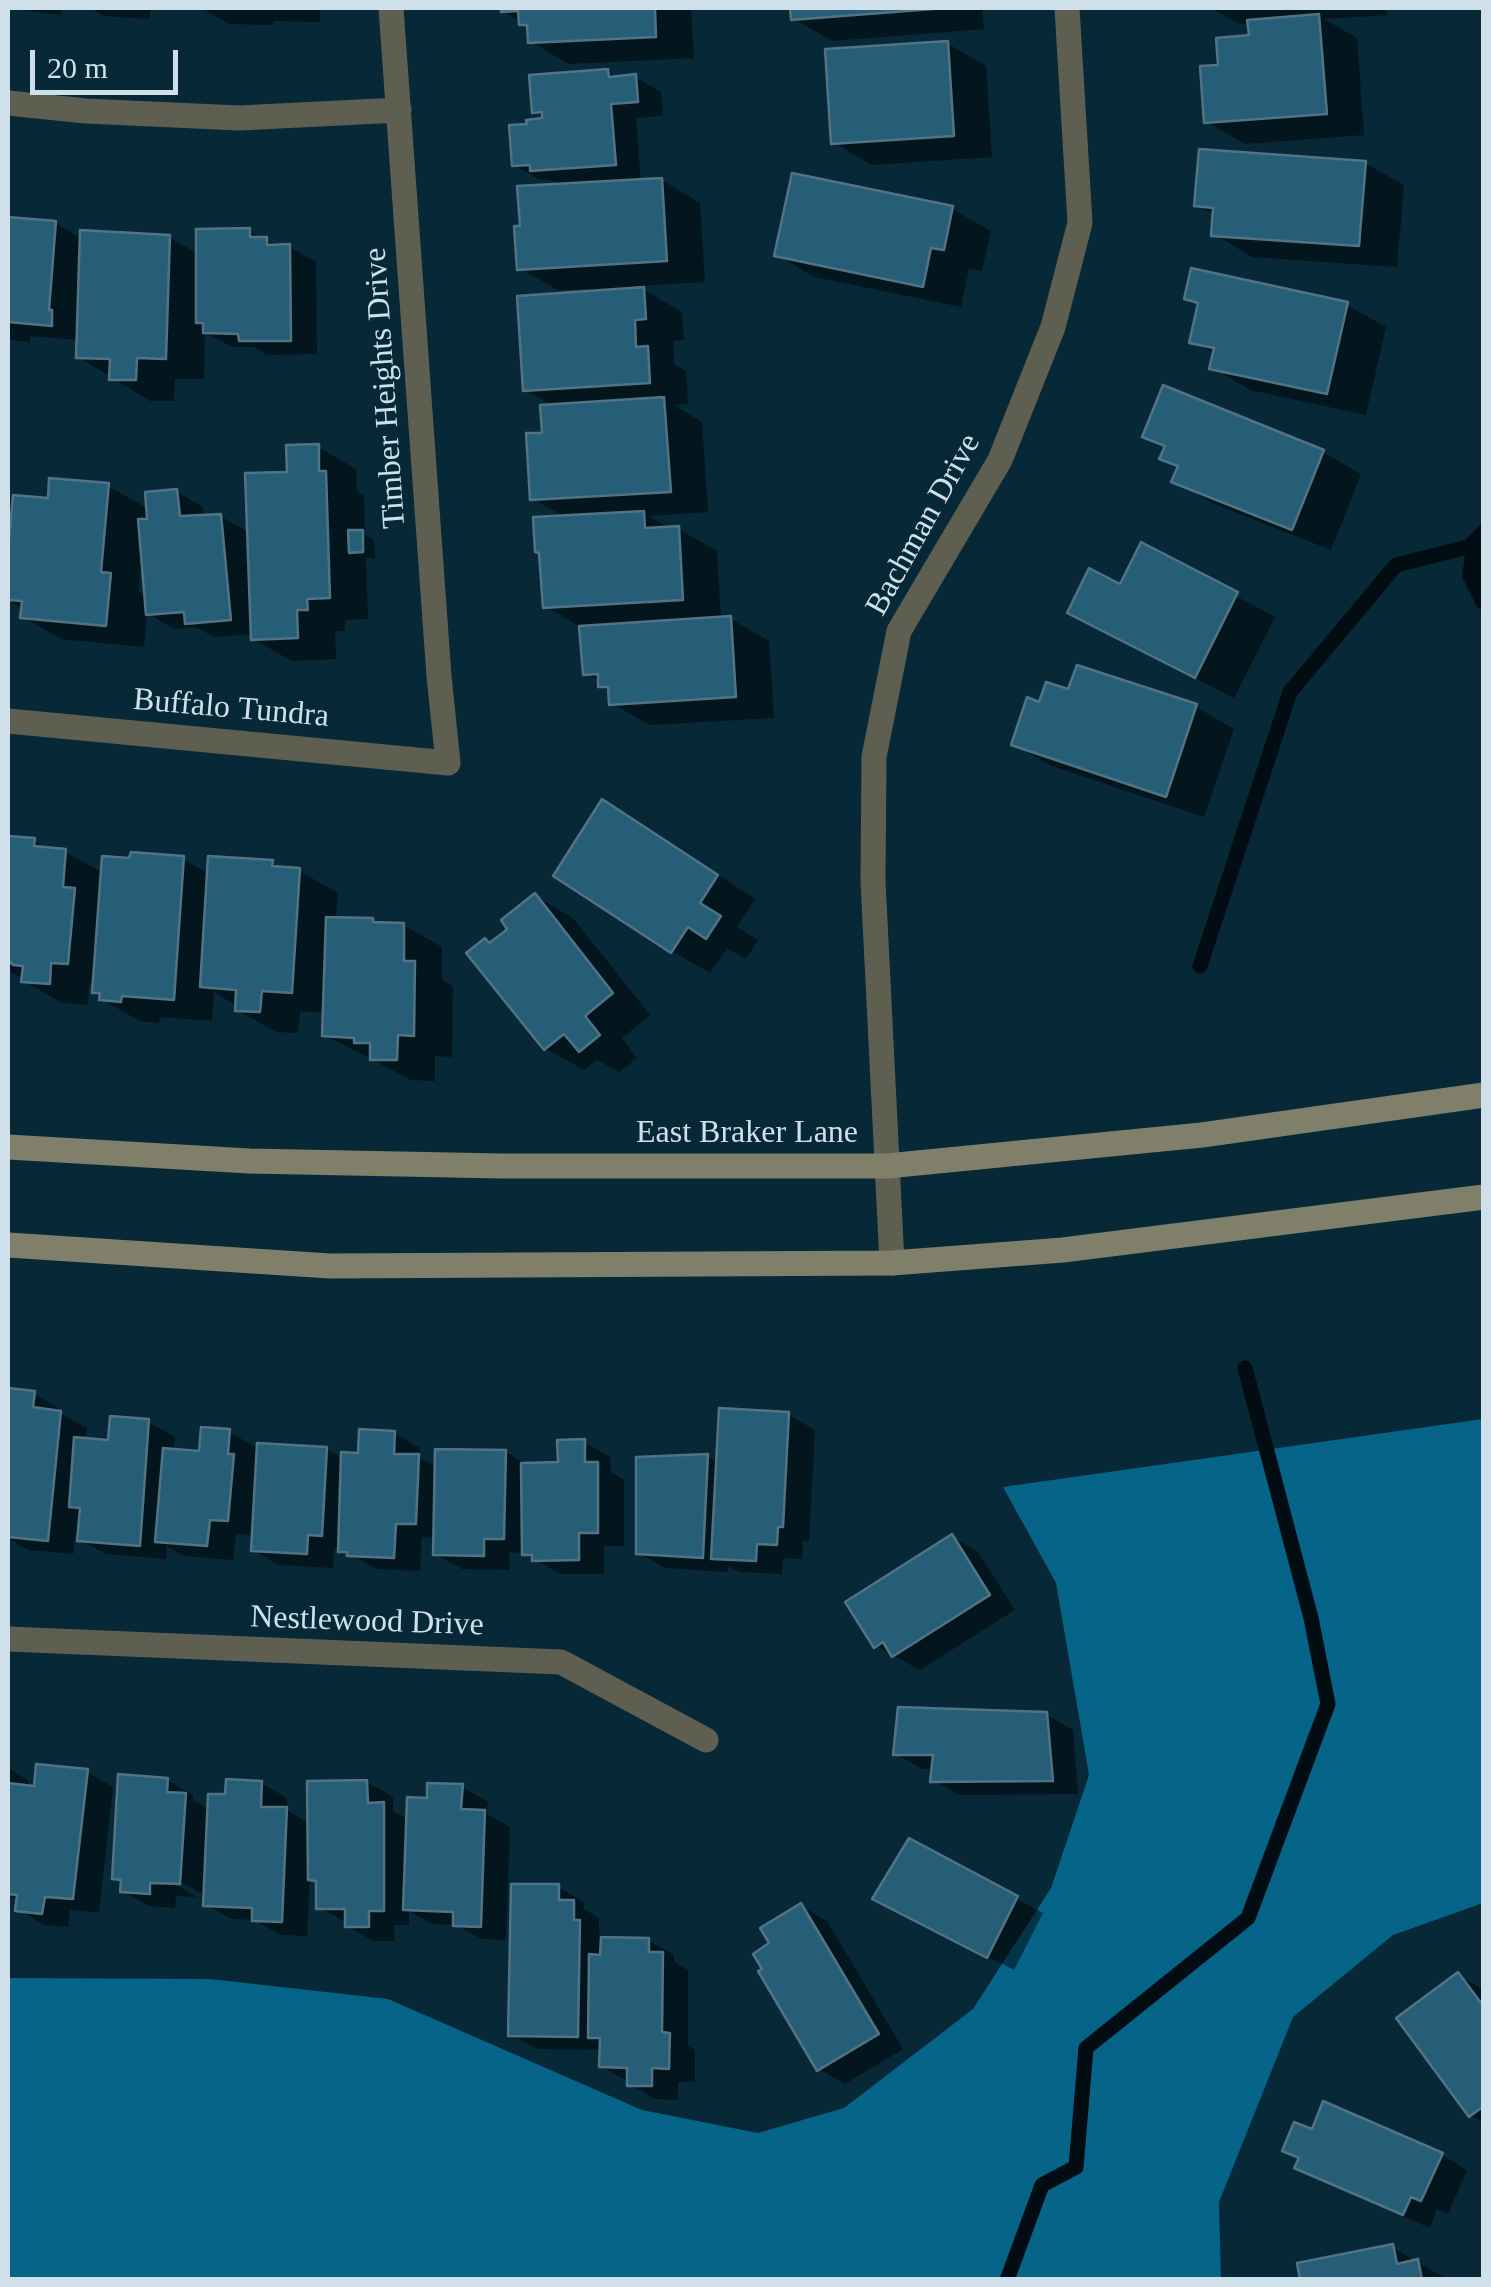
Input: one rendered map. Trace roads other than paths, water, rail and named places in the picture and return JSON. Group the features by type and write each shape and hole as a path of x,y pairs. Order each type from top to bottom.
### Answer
{"street":[{"name":"Timber Heights Drive","path":"391,8 448,763"},
{"name":"Bachman Drive","path":"892,1263 873,881 874,758 899,631 1000,460 1053,327 1080,223 1067,8"},
{"path":"8,103 239,118 399,110"},
{"name":"Buffalo Tundra","path":"8,720 448,763"},
{"name":"East Braker Lane","path":"8,1147 248,1161 501,1166 887,1166 1202,1135 1484,1096"},
{"path":"8,1246 330,1266 892,1263 1063,1250 1484,1197"},
{"name":"Nestlewood Drive","path":"8,1639 561,1662 706,1740"}],"waterway":[{"path":"1200,966 1290,692 1396,565 1484,543"},
{"path":"1007,2280 1042,2185 1076,2167 1086,2048 1248,1918 1328,1704 1311,1618 1245,1368"}]}
